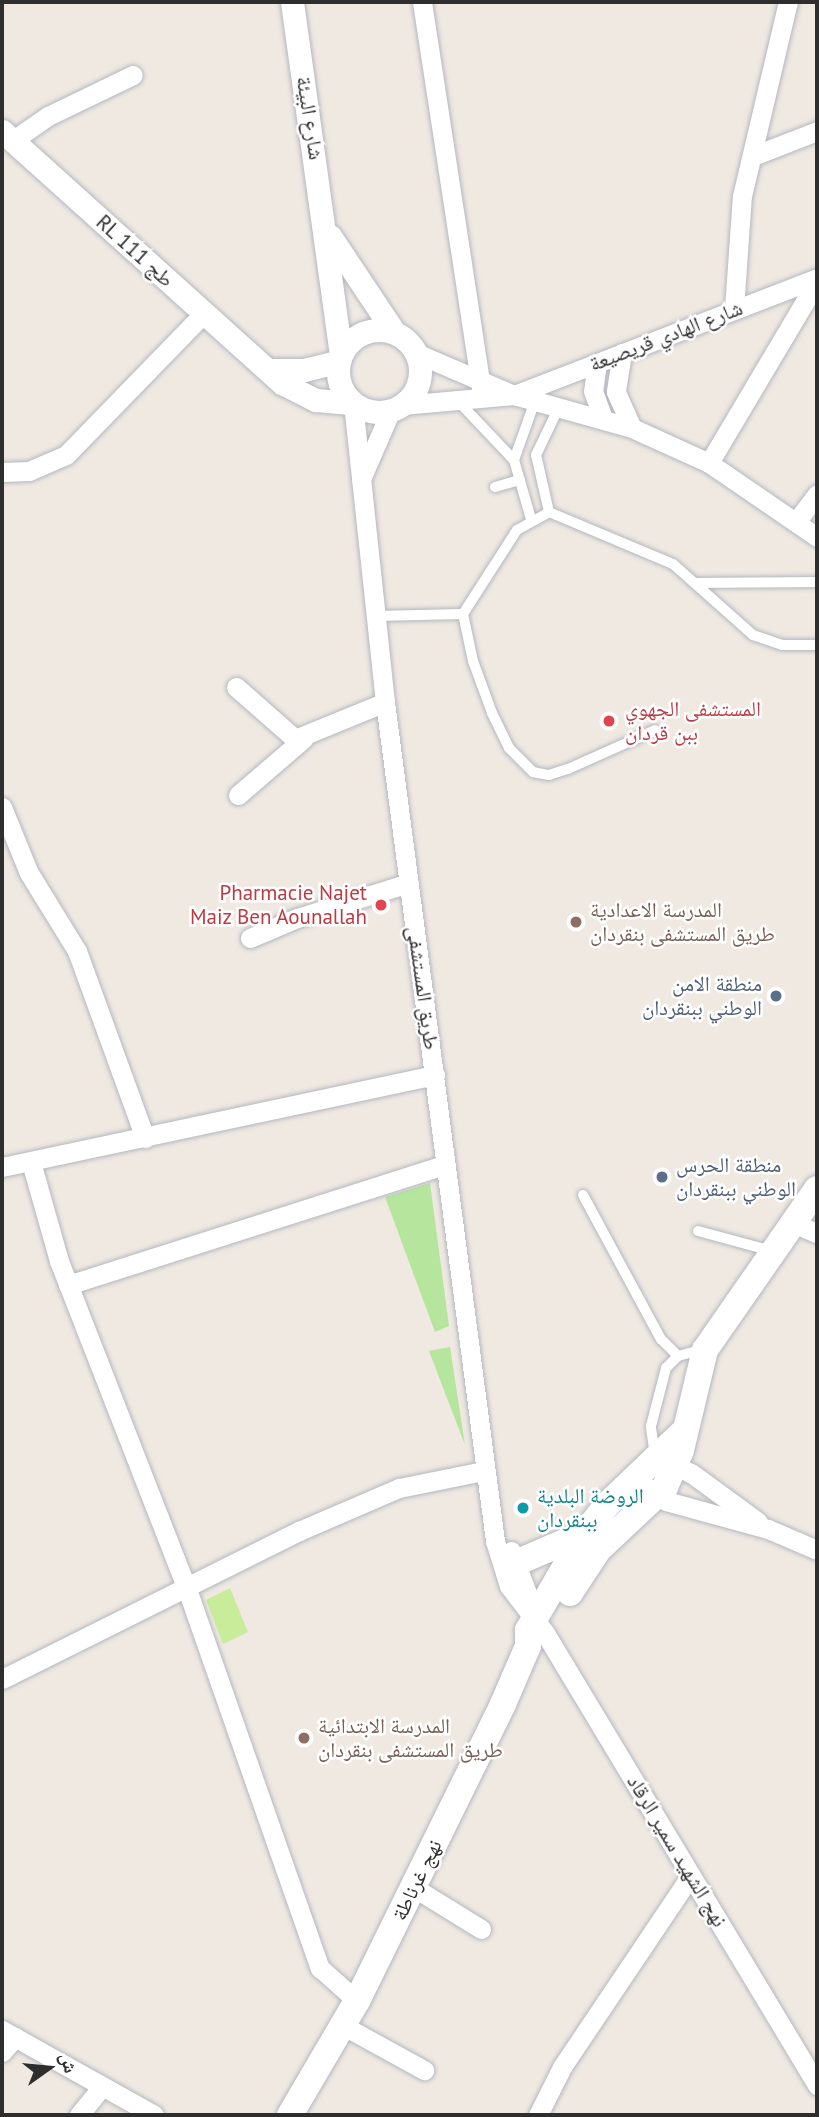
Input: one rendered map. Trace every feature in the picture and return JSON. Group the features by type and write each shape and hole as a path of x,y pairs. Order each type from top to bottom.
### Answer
{"main road":[{"path":"516,1563 599,1529 656,1497 666,1461 684,1431 705,1350 773,1251 805,1228 817,1189"},
{"path":"599,1529 634,1478 666,1461"},
{"name":"نهج غرناطة","path":"287,2112 357,2001 537,1632 582,1572 599,1529"}],"street":[{"name":"شارع البيئة","path":"292,2 328,233 340,357"},
{"path":"422,2 481,388"},
{"path":"734,309 742,196 788,2"},
{"path":"7,136 133,75"},
{"path":"752,156 817,131"},
{"name":"RL طج 111","path":"7,136 290,388 316,400 354,403"},
{"path":"328,233 394,332 416,353 481,388 514,394 632,428 709,463 817,537"},
{"path":"709,463 811,287"},
{"name":"شارع الهادي قريصيعة","path":"514,394 734,309 811,287"},
{"path":"2,472 29,471 66,456 204,313"},
{"path":"268,370 304,370 340,357 358,336 382,330 394,332"},
{"path":"361,480 397,407 419,382 416,353"},
{"path":"622,353 616,392 632,428"},
{"path":"340,357 338,376 354,403 365,410 456,400 481,388"},
{"path":"597,363 593,391 603,419"},
{"name":"طريق المستشفى","path":"354,403 385,702 435,1075 483,1471 509,1586 537,1632"},
{"path":"796,522 817,494"},
{"path":"236,687 289,736 303,739"},
{"path":"238,796 303,739 385,702"},
{"path":"2,807 30,873 77,951 145,1138"},
{"path":"250,938 297,918 409,883"},
{"path":"2,1167 435,1075"},
{"path":"31,1162 68,1285 187,1589 320,1968 357,2001"},
{"path":"68,1285 444,1164"},
{"path":"666,1461 768,1529"},
{"path":"2,1679 299,1531 398,1488 483,1471"},
{"path":"634,1478 656,1497 768,1529 817,1550"},
{"name":"طريق المستشفى","path":"487,1495 516,1563 537,1632"},
{"name":"نهج الشهيد سمير الرقاد","path":"537,1632 691,1875 817,2085"},
{"path":"538,2115 562,2067 691,1875"},
{"path":"413,1887 481,1929"},
{"path":"342,2025 424,2070"},
{"path":"6,2040 153,2115"},
{"path":"79,2115 102,2087"}],"lane":[{"path":"456,400 514,460 531,519"},
{"path":"514,460 536,400"},
{"path":"549,512 536,455 559,406"},
{"path":"495,487 520,481"},
{"path":"655,730 549,775 533,772 509,748 492,713 473,662 463,614 517,530 531,519 549,512 673,564 754,635 782,645 817,645"},
{"path":"697,583 817,582"},
{"path":"375,617 463,614"},
{"path":"583,1195 661,1339 678,1356"},
{"path":"698,1231 773,1251"},
{"path":"666,1461 650,1443 651,1426 666,1368 678,1356 705,1350"}],"green space":[{"path":"430,1183 449,1326 435,1332 385,1197"},
{"path":"450,1347 465,1445 429,1351"},
{"path":"230,1588 248,1632 223,1644 206,1600"}],"place":[{"name":"المستشفى الجهوي ببن قردان","path":"609,721"},
{"name":"Pharmacie Najet Maiz Ben Aounallah","path":"381,905"},
{"name":"المدرسة الاعدادية طريق المستشفى بنقردان","path":"576,922"},
{"name":"منطقة الامن الوطني ببنقردان","path":"776,996"},
{"name":"منطقة الحرس الوطني ببنقردان","path":"662,1177"},
{"name":"الروضة البلدية ببنقردان","path":"523,1508"},
{"name":"المدرسة الابتدائية طريق المستشفى بنقردان","path":"304,1738"}]}
